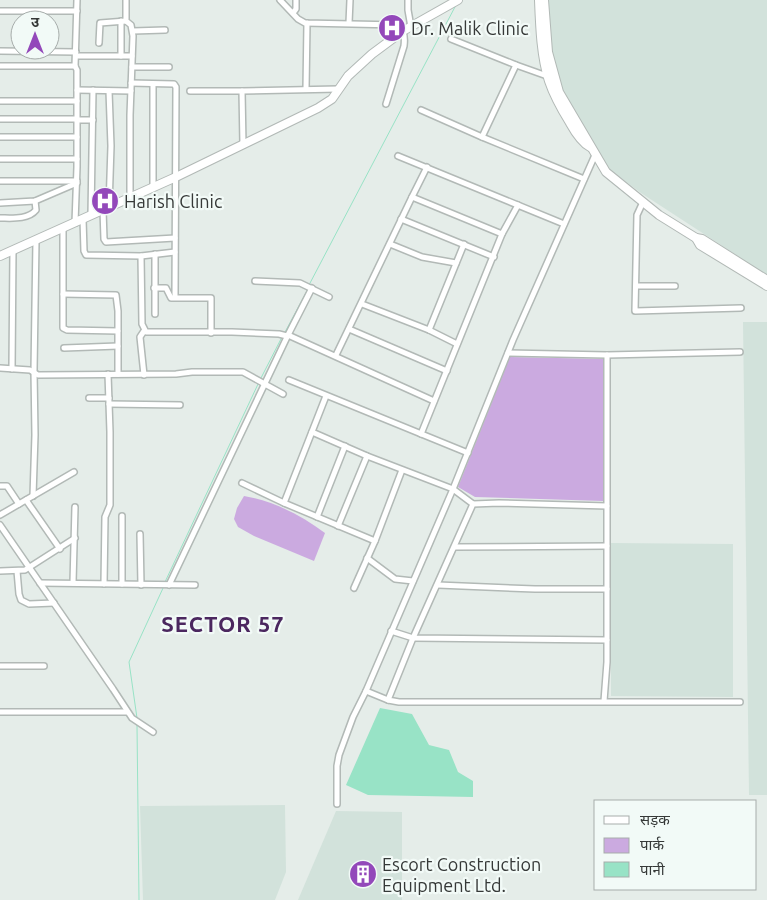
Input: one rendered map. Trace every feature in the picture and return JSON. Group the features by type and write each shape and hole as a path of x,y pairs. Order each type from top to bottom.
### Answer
{"street":[{"path":"75,223 77,182 77,70 75,66 77,0"},
{"path":"121,56 126,0"},
{"path":"280,0 302,22 306,23 398,25 403,31 405,38 404,46 386,104"},
{"path":"293,13 296,9 296,0"},
{"path":"349,23 350,0"},
{"path":"408,0 411,27"},
{"path":"539,0 541,36 547,76 554,95 582,141 590,147 606,172 659,215 696,238 702,239 767,280"},
{"path":"544,0 548,52 554,79 559,92 590,143 590,147"},
{"path":"0,256 153,188 324,105 332,99 338,88 372,54 403,31 455,1"},
{"path":"0,11 77,11"},
{"path":"99,43 100,23 123,21 131,25 133,31 130,198"},
{"path":"306,23 306,89"},
{"path":"133,31 165,30"},
{"path":"451,40 547,76"},
{"path":"0,51 132,56"},
{"path":"482,137 516,65"},
{"path":"0,66 75,66"},
{"path":"132,67 169,67"},
{"path":"131,83 174,84 176,87 174,129 176,177 175,297"},
{"path":"153,84 153,188"},
{"path":"190,91 242,92 338,88"},
{"path":"77,90 131,91"},
{"path":"91,215 93,90"},
{"path":"109,91 111,152 104,239 106,242 175,238"},
{"path":"242,92 243,145"},
{"path":"0,101 77,101"},
{"path":"421,110 584,179"},
{"path":"0,119 93,120"},
{"path":"0,137 77,137"},
{"path":"337,804 337,766 353,717 453,489 508,352 595,155"},
{"path":"398,156 564,224"},
{"path":"0,159 77,159"},
{"path":"336,355 428,167"},
{"path":"0,181 77,182"},
{"path":"0,203 35,201 77,182"},
{"path":"412,197 502,234"},
{"path":"0,218 18,218 32,214 36,210 35,201"},
{"path":"643,202 637,214 635,311 741,308"},
{"path":"421,434 502,234 518,204"},
{"path":"83,219 84,251 86,255 141,256 175,252"},
{"path":"401,219 494,257"},
{"path":"63,228 64,329 118,331"},
{"path":"696,238 700,245 767,286"},
{"path":"33,496 36,241"},
{"path":"390,244 422,258 456,263"},
{"path":"429,330 464,244"},
{"path":"12,369 13,250"},
{"path":"155,254 155,314"},
{"path":"141,256 142,324 144,331 140,337 144,375"},
{"path":"255,281 292,282 309,287 329,297"},
{"path":"636,286 675,286"},
{"path":"165,585 261,382 309,287"},
{"path":"154,288 166,288 169,298 211,298 211,333"},
{"path":"63,294 116,295 118,311 118,374"},
{"path":"362,304 429,330 457,344"},
{"path":"349,329 447,371"},
{"path":"144,331 152,333 232,332 285,335 336,355 434,401"},
{"path":"64,348 118,346"},
{"path":"508,352 607,354 740,352"},
{"path":"604,701 607,640 607,354"},
{"path":"0,368 34,371 38,374 144,375 235,371 242,372 283,394"},
{"path":"104,584 105,517 110,507 108,374"},
{"path":"289,380 468,453"},
{"path":"284,503 326,396"},
{"path":"89,398 109,398"},
{"path":"109,404 180,405"},
{"path":"312,432 367,456 453,489 473,504 607,506"},
{"path":"317,517 345,446"},
{"path":"338,526 367,456"},
{"path":"354,588 375,541 402,470"},
{"path":"0,515 74,472"},
{"path":"242,483 284,503 375,541"},
{"path":"0,486 7,486 19,504"},
{"path":"26,500 60,549"},
{"path":"388,700 413,638 473,504"},
{"path":"73,583 75,506"},
{"path":"122,516 122,584"},
{"path":"0,525 127,712 137,722 153,732"},
{"path":"140,534 141,585"},
{"path":"0,570 17,571 30,568 75,538"},
{"path":"455,547 607,546"},
{"path":"368,558 395,579 413,581"},
{"path":"17,571 21,600 29,604 54,603"},
{"path":"40,583 195,586"},
{"path":"438,585 535,589 607,589"},
{"path":"391,631 413,638 607,640"},
{"path":"0,666 44,666"},
{"path":"366,691 388,700 399,702 740,702"},
{"path":"0,712 127,712"}],"shaded area":[{"path":"547,0 767,0 767,275 641,193 609,169 556,84 548,24"},
{"path":"743,322 767,322 767,795 749,795"},
{"path":"611,543 733,544 733,697 611,696"},
{"path":"285,805 286,872 275,900 143,900 140,806"},
{"path":"336,811 402,812 402,900 298,900"}],"green space":[{"path":"510,357 603,359 603,501 475,497 458,487"},
{"path":"244,496 266,501 286,510 306,520 325,533 314,561 254,536 238,527 234,519 237,508"}],"water":[{"path":"380,708 412,714 429,745 449,750 458,772 473,781 473,797 368,795 346,785"}],"waterway":[{"path":"309,285 456,5"},
{"path":"284,334 308,289"},
{"path":"261,378 282,337"},
{"path":"165,582 259,382"},
{"path":"137,718 129,662 164,586"},
{"path":"137,725 139,900"}],"place":[{"name":"Dr. Malik Clinic","path":"392,28"},
{"name":"Harish Clinic","path":"105,201"},
{"name":"Escort Construction Equipment Ltd.","path":"363,874"}],"district":[{"name":"SECTOR 57","path":"223,623"}]}
